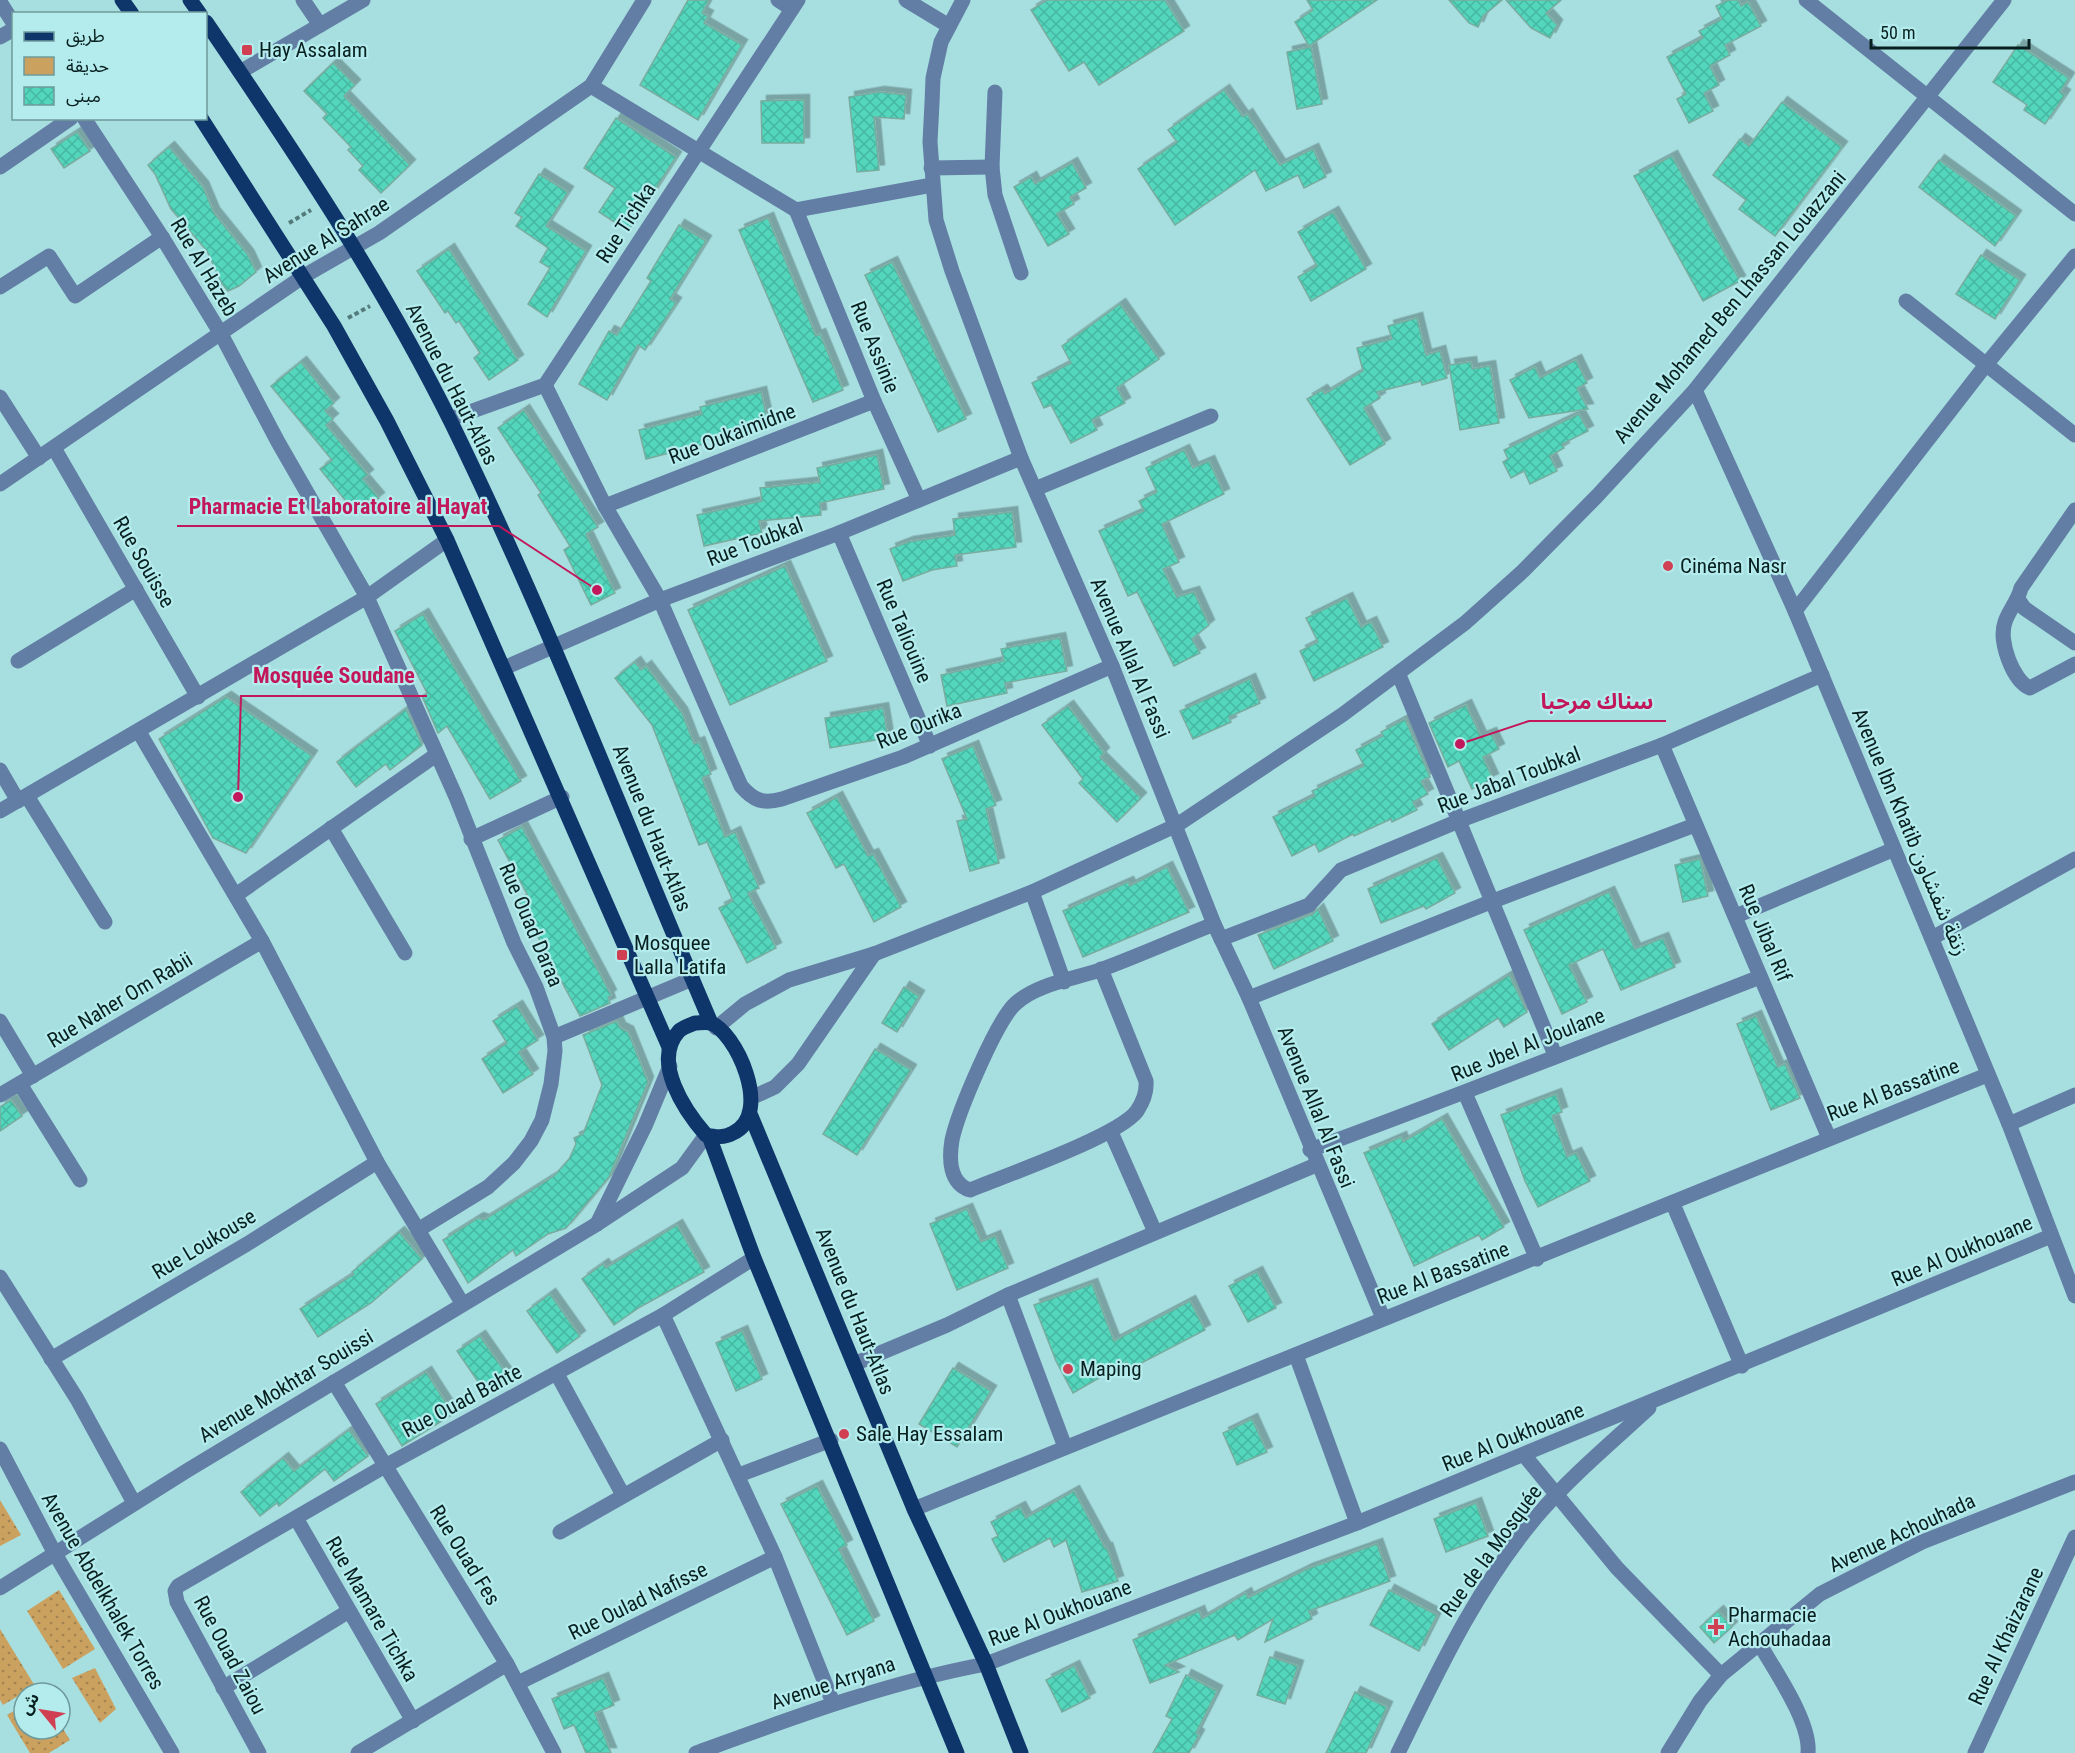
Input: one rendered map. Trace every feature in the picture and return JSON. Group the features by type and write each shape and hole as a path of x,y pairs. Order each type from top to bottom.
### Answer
{"main road":[{"name":"Avenue du Haut-Atlas","path":"207,23 354,246 450,419 554,645 713,1025"},
{"path":"202,120 276,231 334,326 387,421 447,540 562,797 669,1047 670,1065 686,1111 707,1135 754,1258 831,1440 924,1676 957,1753"},
{"path":"669,1047 680,1030 695,1023 713,1025 741,1061 753,1097 751,1116 741,1129 724,1137 707,1135"},
{"name":"Avenue du Haut-Atlas","path":"751,1116 914,1509 986,1664 1021,1753"}],"street":[{"path":"303,0 320,25"},
{"path":"240,72 363,0"},
{"name":"Avenue Al Sahrae","path":"0,484 304,276 379,233 591,86 644,0"},
{"path":"778,0 795,4"},
{"path":"906,0 949,26"},
{"name":"Avenue Allal Al Fassi","path":"963,0 941,42 933,78 931,168 936,220 957,288 1021,458 1112,666 1177,825 1214,924 1249,998 1316,1165 1383,1318"},
{"path":"1806,0 2075,214"},
{"name":"Avenue Mohamed Ben Lhassan Louazzani","path":"713,1025 789,980 874,954 1032,892 1177,825 1399,675 1465,623 1523,571 1622,471 1695,390 2004,0"},
{"path":"0,2 12,21"},
{"name":"Rue Tichka","path":"545,384 795,4"},
{"path":"591,86 796,210 932,185"},
{"path":"995,92 992,167 995,195 1005,231 1021,273"},
{"path":"0,167 68,120"},
{"name":"Rue Al Hazeb","path":"85,120 162,237 221,334 278,442 367,597"},
{"path":"931,168 992,167"},
{"name":"Rue Assinie","path":"796,210 874,401 918,500"},
{"path":"0,286 49,256 75,296 162,237"},
{"path":"1795,611 1985,366 2075,256"},
{"path":"1906,301 1985,366 2075,435"},
{"path":"450,419 545,384 605,506 660,600"},
{"name":"Avenue Ibn Khatib زنقة شفشاون","path":"1695,390 1822,675 1892,850 1932,938 2009,1124 2075,1296"},
{"path":"0,397 39,458"},
{"name":"Rue Oukaimidne","path":"605,506 874,401"},
{"path":"1035,489 1211,416"},
{"name":"Rue Souisse","path":"54,448 198,697"},
{"name":"Rue Toubkal","path":"504,668 660,600 839,533 1021,458"},
{"path":"2075,510 2021,588 2018,599 2004,624 2004,644 2014,675 2021,684 2030,688 2075,664"},
{"name":"Rue Taliouine","path":"839,533 930,746"},
{"path":"0,811 367,597 447,540"},
{"path":"18,661 136,589"},
{"name":"Rue Ouad Daraa","path":"367,597 456,797 514,943 536,987 554,1037 555,1051 551,1084 542,1120 531,1141 514,1163 488,1187 418,1230"},
{"path":"2018,599 2024,608 2075,643"},
{"name":"Rue Ourika","path":"660,600 741,786 756,801 769,803 930,746 1112,666"},
{"path":"1399,675 1461,820 1555,1055"},
{"name":"Rue Jabal Toubkal","path":"1221,939 1309,905 1341,870 1461,820 1662,745 1822,675"},
{"path":"139,732 262,941 377,1162 462,1303"},
{"name":"Rue Jibal Rif","path":"1662,745 1828,1138"},
{"path":"236,895 436,756"},
{"path":"0,770 23,798 105,922"},
{"path":"471,839 562,797"},
{"path":"1249,998 1493,901 1695,825"},
{"path":"332,828 405,953"},
{"path":"1736,916 1892,850"},
{"path":"1932,938 2075,859"},
{"path":"1032,892 1064,982"},
{"path":"1101,969 1140,1062 1147,1089 1136,1113 1111,1132 970,1190 958,1183 951,1170 950,1150 956,1121 1014,1005 1024,996 1101,969 1214,924"},
{"name":"Rue Naher Om Rabii","path":"0,1095 262,941"},
{"path":"753,1097 775,1087 798,1064 874,954"},
{"name":"Rue Jbel Al Joulane","path":"1310,1150 1465,1093 1555,1055 1760,977"},
{"path":"554,1037 692,979"},
{"path":"0,1021 27,1080 80,1180"},
{"path":"597,1224 645,1126 670,1065"},
{"name":"Rue Al Bassatine","path":"914,1509 1383,1318 1673,1204 1828,1138 1987,1075"},
{"path":"1465,1093 1537,1259"},
{"path":"2009,1124 2075,1095"},
{"path":"1111,1132 1155,1232"},
{"name":"Avenue Mokhtar Souissi","path":"0,1588 54,1552 462,1303 597,1224 682,1168 707,1135"},
{"name":"Rue Loukouse","path":"51,1359 247,1245 377,1162"},
{"path":"854,1364 1008,1295 1316,1165"},
{"path":"1673,1204 1742,1366"},
{"name":"Rue Al Oukhouane","path":"986,1664 1357,1523 1656,1402 2051,1236"},
{"name":"Rue Ouad Bahte","path":"187,1579 385,1467 663,1315 754,1258"},
{"path":"0,1277 77,1399 134,1503"},
{"path":"1008,1295 1065,1447"},
{"path":"663,1315 775,1557 833,1703"},
{"path":"1296,1355 1357,1523"},
{"path":"556,1374 623,1495"},
{"name":"Rue Ouad Fes","path":"334,1382 507,1664 554,1753"},
{"name":"Rue de la Mosquée","path":"1398,1753 1458,1632 1535,1518 1556,1494 1656,1402"},
{"path":"560,1532 722,1440"},
{"path":"739,1475 831,1440"},
{"name":"Avenue Abdelkhalek Torres","path":"0,1449 54,1552 172,1753"},
{"path":"1524,1455 1624,1576 1721,1676"},
{"name":"Avenue Achouhada","path":"1668,1753 1700,1701 1721,1676 1820,1594 1922,1542 2075,1482"},
{"name":"Rue Mamare Tichka","path":"296,1518 413,1721"},
{"name":"Rue Al Khaizarane","path":"1975,1753 2075,1537"},
{"name":"Rue Oulad Nafisse","path":"518,1683 775,1557"},
{"name":"Rue Ouad Zaiou","path":"187,1579 175,1592 177,1602 259,1753"},
{"path":"223,1688 349,1611"},
{"path":"1760,1643 1807,1733 1808,1753"},
{"path":"358,1753 507,1664"},
{"name":"Avenue Arryana","path":"696,1753 833,1703 924,1676 986,1664"}],"path":[{"path":"276,231 326,201"},
{"path":"334,326 384,297"}],"green space":[{"path":"0,1500 21,1535 0,1546"},
{"path":"59,1590 95,1649 63,1669 27,1611"},
{"path":"0,1629 32,1681 12,1681 12,1700 3,1705 0,1700"},
{"path":"95,1668 116,1709 100,1723 72,1678"},
{"path":"12,1712 12,1723 7,1715"},
{"path":"23,1741 68,1741 49,1753 30,1753"}],"building":[{"path":"688,0 709,0 702,13 708,16 704,23 742,45 698,120 640,85"},
{"path":"1047,0 1165,0 1184,31 1099,85 1084,62 1069,71 1031,10"},
{"path":"1307,0 1377,0 1309,46 1295,22 1313,10"},
{"path":"1449,0 1502,0 1483,16 1478,27 1469,23"},
{"path":"1506,0 1561,0 1546,13 1557,25 1550,38 1531,28"},
{"path":"1728,0 1738,0 1741,6 1748,2 1761,26 1725,45 1730,55 1710,66 1719,85 1704,93 1713,111 1689,123 1677,99 1686,94 1667,57 1703,38 1699,31 1722,19 1716,6"},
{"path":"2018,45 2069,78 2060,92 2065,95 2045,124 2024,110 2027,105 1993,82"},
{"path":"1311,47 1322,104 1297,109 1287,52"},
{"path":"333,63 355,85 344,96 410,165 381,193 359,170 363,166 348,150 351,147 323,118 327,114 304,91"},
{"path":"1224,90 1243,117 1247,114 1280,165 1313,149 1326,177 1304,188 1298,175 1266,191 1255,170 1175,225 1138,169 1177,142 1168,130"},
{"path":"879,92 906,95 904,119 874,117 879,170 857,172 849,97"},
{"path":"804,100 804,143 762,143 761,101"},
{"path":"1782,102 1842,147 1775,236 1739,209 1746,200 1713,175 1740,139 1749,146"},
{"path":"616,118 676,157 628,231 599,212 615,188 584,168"},
{"path":"77,132 90,151 64,168 51,149"},
{"path":"169,147 203,187 214,213 248,255 256,272 239,286 228,291 222,284 207,251 171,209 155,174 148,165"},
{"path":"1672,156 1740,281 1703,301 1634,176"},
{"path":"1939,160 2016,216 1995,246 1919,187"},
{"path":"1072,163 1086,188 1070,197 1074,204 1057,214 1069,234 1048,246 1014,187 1031,177 1035,184"},
{"path":"539,174 568,192 546,226 586,251 547,317 528,304 550,268 540,262 548,248 516,226 522,217 515,213"},
{"path":"1333,212 1366,269 1311,301 1298,277 1317,266 1298,232"},
{"path":"768,218 816,336 820,334 843,390 813,402 739,230"},
{"path":"679,225 706,241 670,299 676,303 645,350 638,345 607,400 579,384 609,331 617,335 651,281 647,278"},
{"path":"449,249 518,360 489,380 474,358 480,353 459,321 456,323 448,311 445,313 417,271"},
{"path":"1981,255 2020,280 1995,319 1956,294"},
{"path":"892,262 966,419 938,432 865,275"},
{"path":"1120,304 1159,359 1117,388 1125,403 1092,420 1097,430 1071,443 1051,405 1044,408 1032,383 1071,363 1062,346"},
{"path":"1417,318 1426,355 1440,351 1447,378 1422,385 1421,381 1377,392 1380,398 1364,408 1385,444 1350,465 1307,399 1322,390 1325,394 1363,371 1357,348 1392,339 1388,326"},
{"path":"1576,360 1587,383 1577,388 1588,409 1529,418 1510,380 1535,367 1540,378"},
{"path":"301,362 334,403 325,411 333,419 326,425 368,475 363,479 379,498 357,515 320,469 332,460 271,386"},
{"path":"1471,362 1472,369 1490,366 1499,423 1460,430 1449,365"},
{"path":"761,392 768,424 703,439 704,444 646,459 639,430 702,414 700,407"},
{"path":"524,410 598,527 586,534 615,593 591,605 564,550 570,546 538,495 541,493 498,428"},
{"path":"1579,414 1588,431 1562,444 1564,448 1550,456 1557,471 1530,484 1524,471 1511,478 1503,462 1508,459 1504,450"},
{"path":"1184,450 1193,468 1209,461 1224,494 1162,524 1179,562 1163,569 1177,597 1194,592 1209,625 1192,639 1200,653 1174,666 1137,592 1128,596 1099,531 1144,511 1139,501 1157,492 1146,468"},
{"path":"877,455 884,489 820,503 821,515 759,521 762,533 704,546 697,515 762,501 760,488 820,482 817,468"},
{"path":"1012,512 1016,547 955,555 957,566 932,570 903,581 890,549 908,542 955,535 953,519"},
{"path":"785,566 827,661 730,705 688,610"},
{"path":"1347,598 1361,627 1371,622 1383,647 1314,681 1300,651 1318,642 1306,618"},
{"path":"423,614 521,781 490,799 447,726 438,733 422,696 427,693 395,631"},
{"path":"1060,638 1067,671 1005,683 1007,693 947,706 941,675 1004,661 1001,649"},
{"path":"635,662 641,670 646,666 682,713 694,744 699,742 711,774 702,778 725,837 735,832 759,888 748,893 776,948 747,963 719,908 733,901 707,842 699,845 652,725 615,678"},
{"path":"1250,679 1260,703 1229,717 1231,722 1193,739 1180,711"},
{"path":"226,697 312,756 246,853 213,838 159,739"},
{"path":"1466,705 1481,737 1491,733 1499,749 1483,757 1493,779 1472,789 1459,761 1448,767 1429,723"},
{"path":"1068,706 1104,753 1100,757 1141,798 1117,822 1079,783 1083,779 1042,725"},
{"path":"883,708 888,738 830,748 825,718"},
{"path":"406,709 422,745 390,770 386,764 356,787 337,762"},
{"path":"1405,719 1430,777 1421,781 1428,794 1413,802 1417,810 1392,822 1391,819 1354,836 1353,834 1319,852 1315,844 1292,856 1273,817 1315,796 1312,791 1364,766 1356,750 1383,736 1381,732"},
{"path":"973,746 996,805 986,809 999,863 970,871 957,821 967,819 942,759"},
{"path":"837,797 868,856 873,854 901,907 874,922 844,864 836,868 807,813"},
{"path":"522,827 611,995 608,997 610,1003 580,1016 519,901 528,896 498,840"},
{"path":"1437,858 1455,893 1426,909 1424,906 1381,923 1368,889"},
{"path":"1700,859 1708,896 1683,902 1675,865"},
{"path":"1167,867 1189,912 1083,957 1063,911 1128,882 1130,886"},
{"path":"1609,892 1635,949 1663,938 1675,967 1621,990 1603,949 1569,965 1587,1002 1562,1014 1524,930"},
{"path":"1318,909 1333,941 1274,969 1258,935 1313,914"},
{"path":"1509,975 1527,1012 1504,1027 1498,1018 1449,1050 1432,1024"},
{"path":"904,987 919,996 897,1032 882,1023"},
{"path":"517,1006 538,1040 519,1052 533,1074 503,1093 482,1059 507,1043 493,1021"},
{"path":"1756,1016 1778,1067 1785,1064 1800,1098 1771,1110 1737,1024"},
{"path":"617,1021 620,1028 628,1032 648,1082 609,1177 566,1228 548,1234 516,1256 513,1250 468,1283 443,1240 478,1218 484,1220 554,1176 569,1159 576,1144 574,1138 583,1134 602,1085 583,1035"},
{"path":"875,1049 911,1070 857,1155 823,1134"},
{"path":"1556,1094 1562,1112 1552,1116 1567,1157 1576,1153 1590,1181 1538,1207 1525,1181 1501,1115"},
{"path":"11,1100 22,1116 0,1131 0,1107"},
{"path":"1442,1119 1504,1227 1482,1240 1479,1235 1414,1266 1364,1153 1401,1137 1403,1142"},
{"path":"967,1209 981,1242 995,1236 1008,1268 957,1290 930,1224"},
{"path":"677,1225 704,1272 640,1307 614,1325 582,1279 603,1264 606,1268"},
{"path":"399,1232 422,1259 371,1303 318,1337 300,1309 354,1274 352,1272"},
{"path":"1257,1272 1276,1308 1248,1322 1229,1286"},
{"path":"1092,1284 1114,1341 1190,1301 1205,1330 1130,1369 1127,1362 1073,1393 1056,1361 1034,1305"},
{"path":"550,1294 580,1336 557,1353 527,1311"},
{"path":"742,1331 762,1379 736,1391 716,1343"},
{"path":"480,1336 510,1379 487,1395 457,1351"},
{"path":"953,1368 991,1391 957,1447 919,1424"},
{"path":"426,1372 453,1414 402,1446 376,1404"},
{"path":"1252,1419 1267,1452 1237,1465 1223,1433"},
{"path":"349,1430 368,1456 334,1481 325,1469 279,1506 277,1503 260,1516 241,1492 283,1458 294,1471"},
{"path":"817,1486 847,1545 839,1549 874,1621 847,1635 781,1504"},
{"path":"1074,1491 1107,1548 1118,1581 1082,1592 1066,1540 1054,1547 1050,1538 1004,1562 992,1539 998,1536 991,1522 1020,1507 1026,1518"},
{"path":"1476,1503 1488,1536 1446,1552 1434,1519"},
{"path":"1377,1544 1390,1581 1309,1611 1312,1619 1265,1642 1273,1619 1238,1640 1235,1635 1165,1665 1179,1672 1150,1683 1133,1640 1199,1611 1202,1619 1246,1593 1248,1598 1307,1569"},
{"path":"1389,1590 1437,1615 1419,1651 1370,1625"},
{"name":"Pharmacie Achouhadaa","path":"1718,1611 1732,1627 1714,1643 1700,1627"},
{"path":"1270,1657 1298,1666 1285,1704 1257,1695"},
{"path":"1074,1666 1090,1698 1062,1712 1046,1680"},
{"path":"1186,1675 1217,1691 1196,1733 1199,1735 1189,1753 1153,1753 1172,1719 1166,1716"},
{"path":"603,1678 614,1705 595,1713 611,1753 586,1753 574,1725 564,1729 552,1699"},
{"path":"1355,1692 1387,1707 1366,1753 1326,1753"}],"place":[{"name":"Hay Assalam","path":"247,50"},
{"name":"Cinéma Nasr","path":"1668,566"},
{"name":"Pharmacie Et Laboratoire al Hayat","path":"597,590"},
{"name":"سناك مرحبا","path":"1460,744"},
{"name":"Mosquée Soudane","path":"238,797"},
{"name":"Mosquee Lalla Latifa","path":"622,955"},
{"name":"Maping","path":"1068,1369"},
{"name":"Sale Hay Essalam","path":"844,1434"},
{"name":"Pharmacie Achouhadaa","path":"1716,1627"}]}
